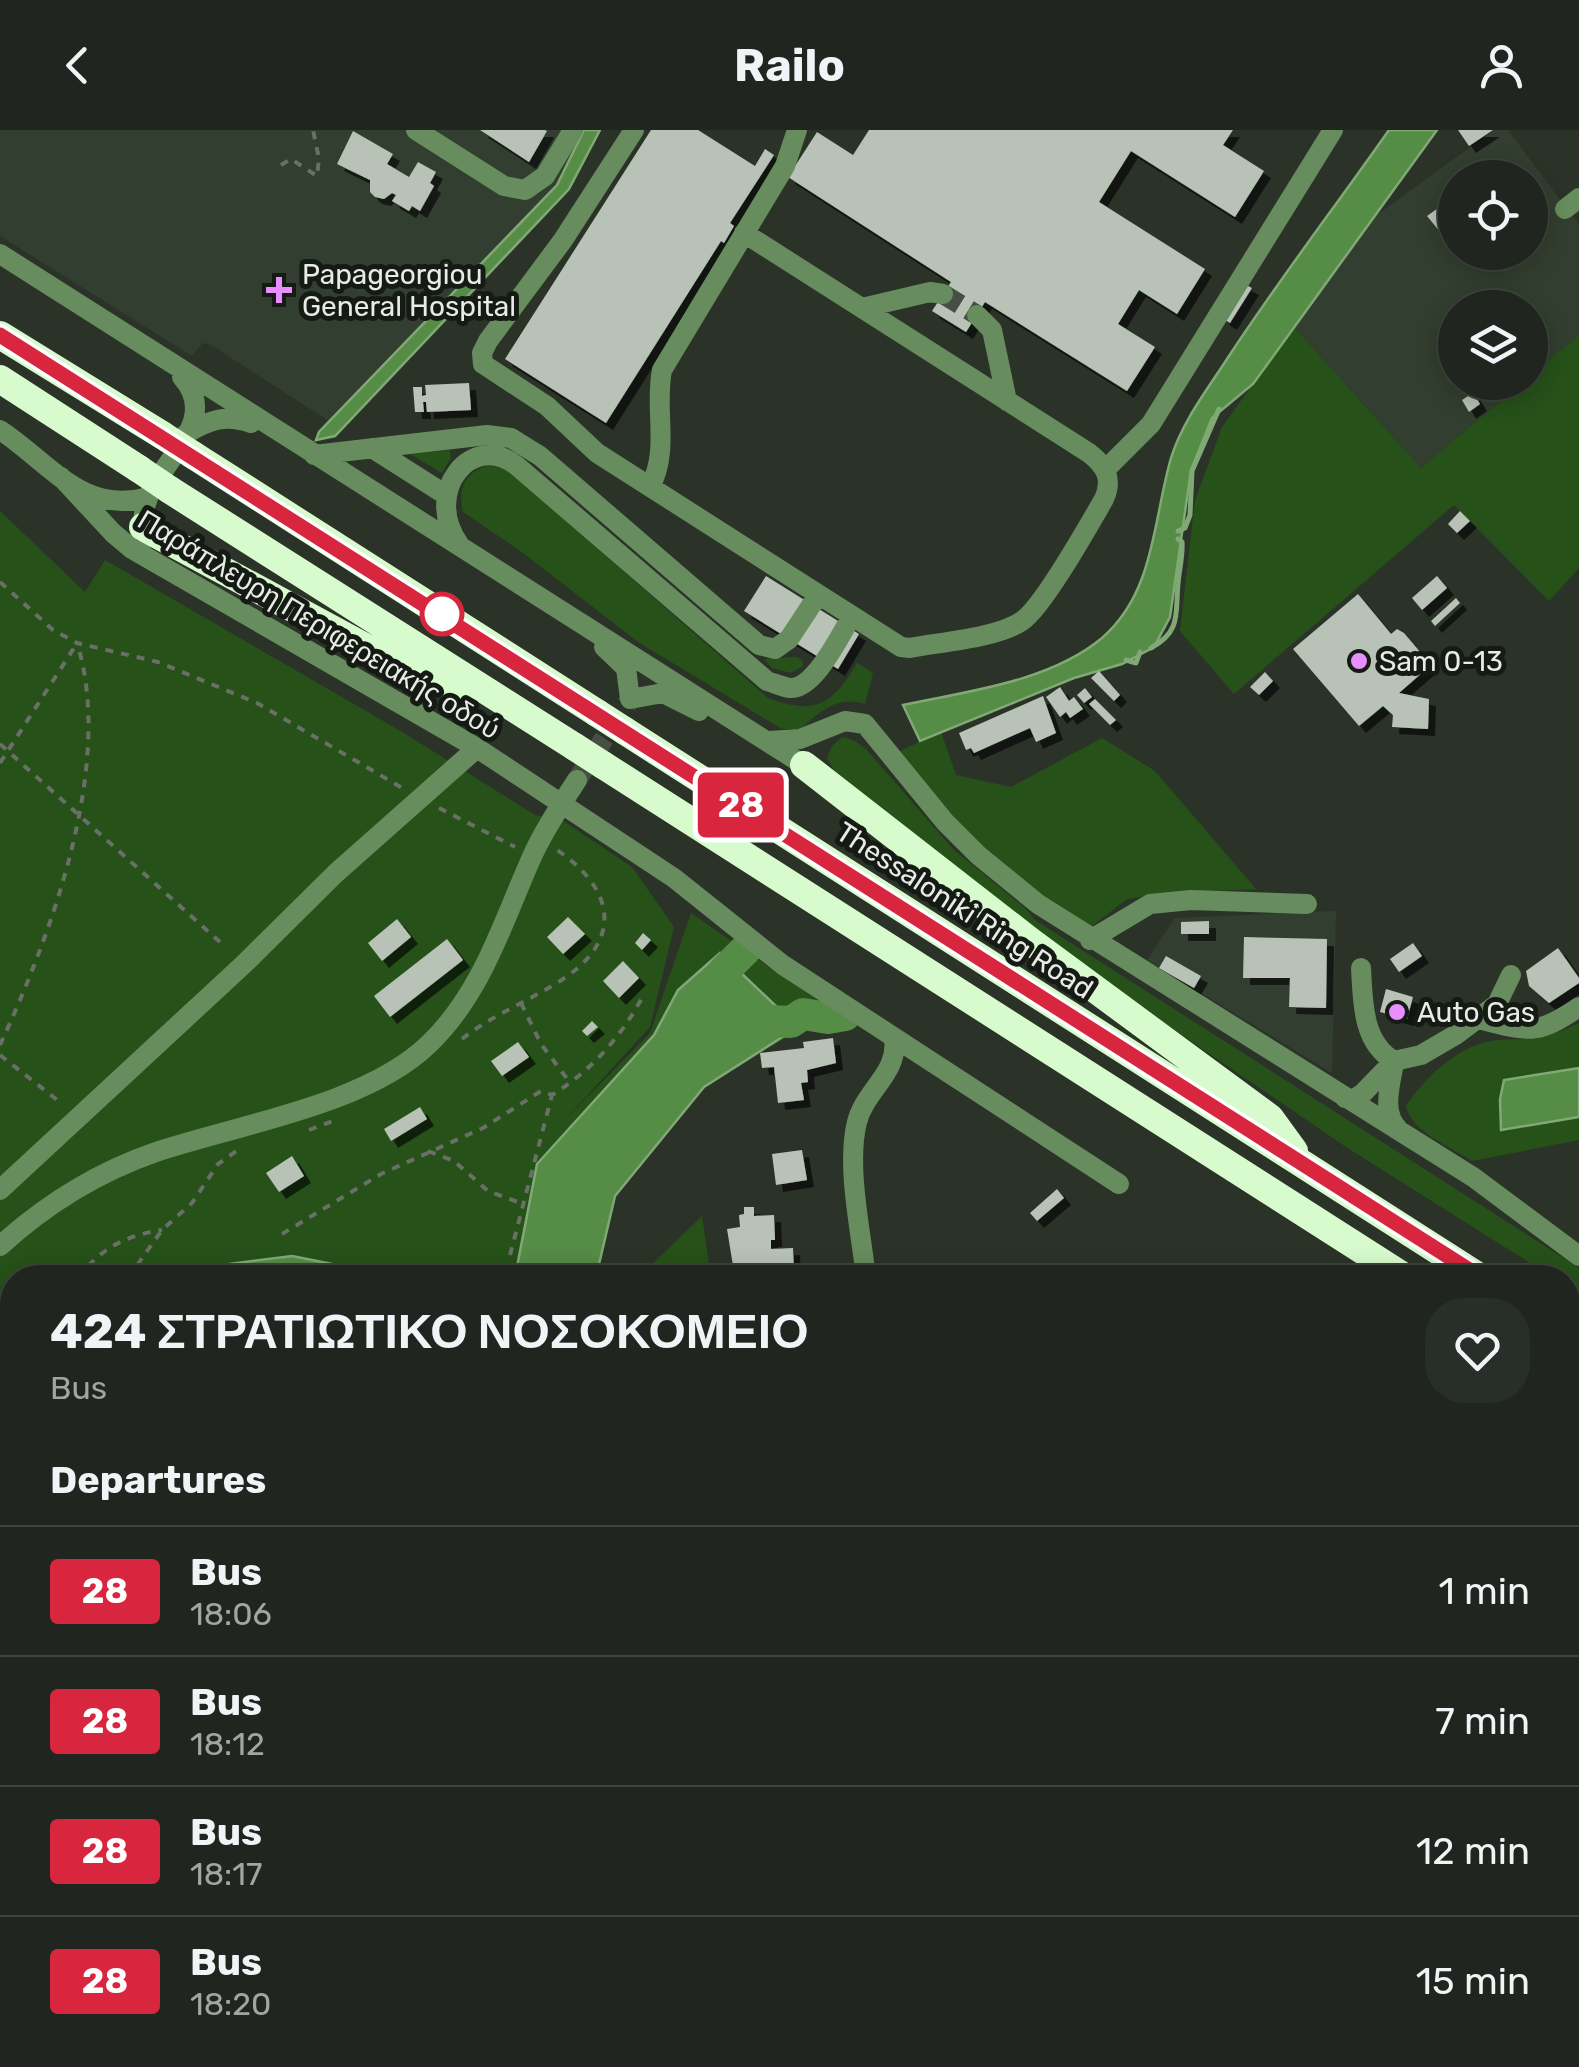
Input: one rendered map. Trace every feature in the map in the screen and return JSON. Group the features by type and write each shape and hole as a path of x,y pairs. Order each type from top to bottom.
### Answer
{"highway":[{"name":"Thessaloniki Ring Road","path":"0,335 180,441 597,714 1462,1265"},
{"path":"0,379 139,470 159,493 482,688 1386,1265"},
{"path":"144,528 426,680 482,688"},
{"path":"804,765 1007,924 1270,1118 1304,1164"}],"street":[{"path":"416,130 504,186 524,190 540,182 573,130"},
{"path":"634,130 563,240 488,341 481,358 486,367 558,415 597,454 907,648 1019,623 1042,598 1104,499 1109,484 1106,469 1089,453 744,234"},
{"path":"650,487 662,453 658,401 662,370 787,162 797,130"},
{"path":"1106,469 1151,424 1333,130"},
{"path":"0,254 804,765"},
{"path":"862,308 930,292 943,294"},
{"path":"977,316 992,330 1007,401"},
{"path":"167,360 196,397 196,416 180,441 159,493 142,516 144,528 172,570"},
{"path":"180,441 218,418 230,417 275,432"},
{"path":"0,430 84,494 98,500 129,502 159,493"},
{"path":"314,455 487,435 520,442 766,648 780,646 789,639 818,595"},
{"path":"372,448 446,495"},
{"path":"468,552 446,521 446,495 454,476 474,460 492,455 508,459 766,680 798,687 812,677 852,616"},
{"name":"Παράπλευρη Περιφερειακής οδού","path":"61,477 123,542 477,748 674,878 784,965 1119,1184"},
{"path":"501,573 526,596 618,658 628,675 630,699 656,692 670,696 794,769 804,765 825,728"},
{"path":"769,741 800,739 854,720 871,728 926,800 1018,890 1090,940 1484,1185 1579,1256"},
{"path":"0,1190 244,964 336,872 477,748"},
{"path":"0,1246 46,1208 120,1166 350,1094 402,1068 449,1024 469,997 532,855 578,780"},
{"path":"1090,940 1150,904 1191,900 1307,904"},
{"path":"1361,968 1363,1003 1371,1036 1379,1050 1394,1061"},
{"path":"1345,1098 1363,1093 1394,1061 1431,1050 1478,1019 1497,1004 1511,975"},
{"path":"1478,1019 1522,1030 1550,1026 1579,1007"},
{"path":"865,1265 856,1181 856,1128 864,1103 892,1064 896,1052 894,1039"},
{"path":"1394,1061 1388,1108 1390,1122 1403,1134"}],"path":[{"path":"282,165 291,159 317,176 319,159 314,130"},
{"path":"0,582 32,614 78,643 158,662 256,702 421,798 532,855"},
{"path":"0,763 78,643"},
{"path":"0,1046 51,922 78,811 88,718 86,678 78,643"},
{"path":"0,744 221,942"},
{"path":"510,1254 552,1095 570,1084 621,1033 644,996"},
{"path":"520,1002 541,1044 570,1084"},
{"path":"0,1055 61,1103"},
{"path":"282,1234 381,1174 483,1128 540,1091 552,1095"},
{"path":"428,1152 454,1162 488,1190 523,1204"},
{"path":"88,1265 112,1245 140,1233 162,1230 137,1265"}],"shaded area":[{"name":"Papageorgiou General Hospital","path":"0,130 599,130 566,191 329,434 329,421 211,345 203,343 192,356 0,236"},
{"path":"584,130 600,130 569,189 335,436 316,440 319,432 557,185"},
{"path":"1389,130 1437,130 1253,384 1212,418 1191,470 1170,617 1154,647 1122,664 1074,678 920,741 903,705 1033,675 1081,653 1119,620 1133,599 1150,554 1171,458 1188,419 1266,301"},
{"path":"1494,130 1508,130 1530,160 1453,160"},
{"path":"1438,171 1438,270 1548,270 1548,184 1579,225 1579,335 1548,361 1548,290 1438,290 1438,400 1502,400 1421,468 1294,327 1374,217"},
{"path":"1294,327 1421,468 1502,400 1548,400 1548,361 1579,335 1579,568 1549,601 1454,505 1234,694 1180,631 1195,500 1222,427"},
{"path":"450,450 451,458 442,473 410,454"},
{"path":"489,465 507,469 768,698 799,706 822,703 840,688 857,663 873,673 865,704 838,703 801,729 782,729 638,642 463,512 461,496 465,482"},
{"path":"0,511 85,592 105,560 404,733 535,815 562,820 632,867 674,927 650,1027 564,1121 650,1033 691,913 843,1018 795,1033 631,1122 565,1264 568,1265 0,1265"},
{"path":"797,657 803,666 791,673 772,668 764,659"},
{"path":"941,732 956,775 1011,787 1102,738 1155,771 1256,889 1127,899 1087,930 1015,878 931,798 900,751"},
{"path":"842,737 866,749 953,849 1035,920 1574,1265 1533,1265 1346,1147 1138,1005 1002,906 834,771 827,758"},
{"path":"1336,911 1332,1073 1147,960 1175,918"},
{"path":"720,953 798,1027 704,1087 615,1196 599,1265 517,1265 537,1164 654,1035 678,990"},
{"path":"1579,1023 1579,1140 1472,1161 1433,1138 1410,1115 1406,1106 1422,1086 1441,1067 1474,1046 1546,1036"},
{"path":"1579,1068 1579,1117 1501,1130 1504,1080"},
{"path":"702,1216 709,1265 651,1265"},
{"path":"292,1256 337,1265 227,1265"}],"building":[{"path":"480,130 545,130 547,131 529,162"},
{"path":"651,130 698,130 755,166 765,149 774,155 730,223 734,226 724,243 721,241 606,423 505,359"},
{"path":"869,130 1233,130 1223,145 1264,171 1235,217 1131,151 1099,202 1205,269 1177,314 1139,290 1118,324 1155,347 1127,391 985,302 966,332 932,311 951,282 788,177 817,132 853,155"},
{"path":"1458,130 1493,130 1469,146"},
{"path":"353,131 393,154 387,164 409,177 418,162 436,172 430,183 434,186 420,211 412,206 409,211 392,201 396,195 392,193 384,199 375,197 370,192 370,180 337,164"},
{"path":"1438,208 1438,229 1427,216"},
{"path":"1244,284 1252,288 1230,323 1222,318"},
{"path":"469,383 471,410 427,412 423,402 424,412 415,412 413,387 422,387 422,396 426,395 425,385"},
{"path":"1462,400 1477,400 1480,404 1469,412"},
{"path":"1460,511 1470,521 1457,533 1448,524"},
{"path":"766,576 859,634 838,669 744,611"},
{"path":"1437,576 1447,588 1422,610 1412,598"},
{"name":"Sam 0-13","path":"1358,594 1391,634 1397,629 1404,633 1431,665 1399,693 1429,699 1428,729 1392,727 1393,715 1383,706 1359,726 1293,649"},
{"path":"1456,598 1460,603 1435,626 1431,621"},
{"path":"1099,671 1120,695 1114,701 1091,678"},
{"path":"1265,672 1273,681 1259,695 1250,687"},
{"path":"1060,687 1069,701 1074,697 1083,709 1070,718 1066,712 1060,717 1046,697"},
{"path":"1085,688 1092,697 1084,703 1077,695"},
{"path":"1043,696 1056,733 1036,742 1030,728 974,753 971,748 966,750 959,733"},
{"path":"1095,699 1116,720 1110,725 1089,704"},
{"path":"568,917 585,934 563,954 547,937"},
{"path":"397,919 411,937 382,961 368,943"},
{"path":"1209,921 1209,934 1181,934 1181,922"},
{"path":"643,933 651,940 642,950 635,943"},
{"path":"1244,937 1327,939 1326,1008 1289,1007 1290,978 1243,978"},
{"path":"447,939 463,960 390,1017 374,996"},
{"path":"1413,943 1422,956 1399,972 1390,959"},
{"path":"1558,948 1579,983 1549,1003 1529,986 1526,971"},
{"path":"1166,956 1201,976 1194,988 1159,968"},
{"path":"623,961 639,978 619,998 603,981"},
{"path":"1386,989 1413,997 1407,1019 1380,1012"},
{"path":"592,1021 598,1027 587,1036 582,1031"},
{"path":"833,1038 836,1063 807,1070 808,1082 801,1083 804,1100 778,1103 774,1067 762,1068 760,1053 804,1048 803,1042"},
{"path":"518,1042 529,1057 502,1076 491,1061"},
{"path":"420,1107 427,1119 391,1141 384,1129"},
{"path":"802,1150 807,1180 776,1185 772,1154"},
{"path":"292,1156 304,1176 279,1192 266,1173"},
{"path":"1057,1189 1064,1198 1037,1221 1030,1213"},
{"path":"744,1207 754,1207 754,1216 774,1215 775,1240 771,1240 771,1249 793,1248 794,1265 733,1265 727,1229 740,1227 739,1215 744,1214"}],"waterway":[{"path":"1178,531 1185,528 1190,515 1192,471 1219,409"},
{"path":"1151,648 1168,635 1175,620 1182,547 1178,539"},
{"path":"1126,660 1136,663 1140,652"},
{"path":"736,997 725,987 724,971 748,947"},
{"path":"751,1029 770,1021 791,1022 803,1014 828,1018 845,1015"}],"tunnel":[{"path":"943,294 977,315"},
{"path":"577,780 630,699"}],"bus line":[{"name":"28","path":"0,335 1462,1265"}],"place":[{"name":"Papageorgiou General Hospital","path":"279,290"},
{"name":"Sam 0-13","path":"1359,661"},
{"name":"Auto Gas","path":"1397,1012"}]}
